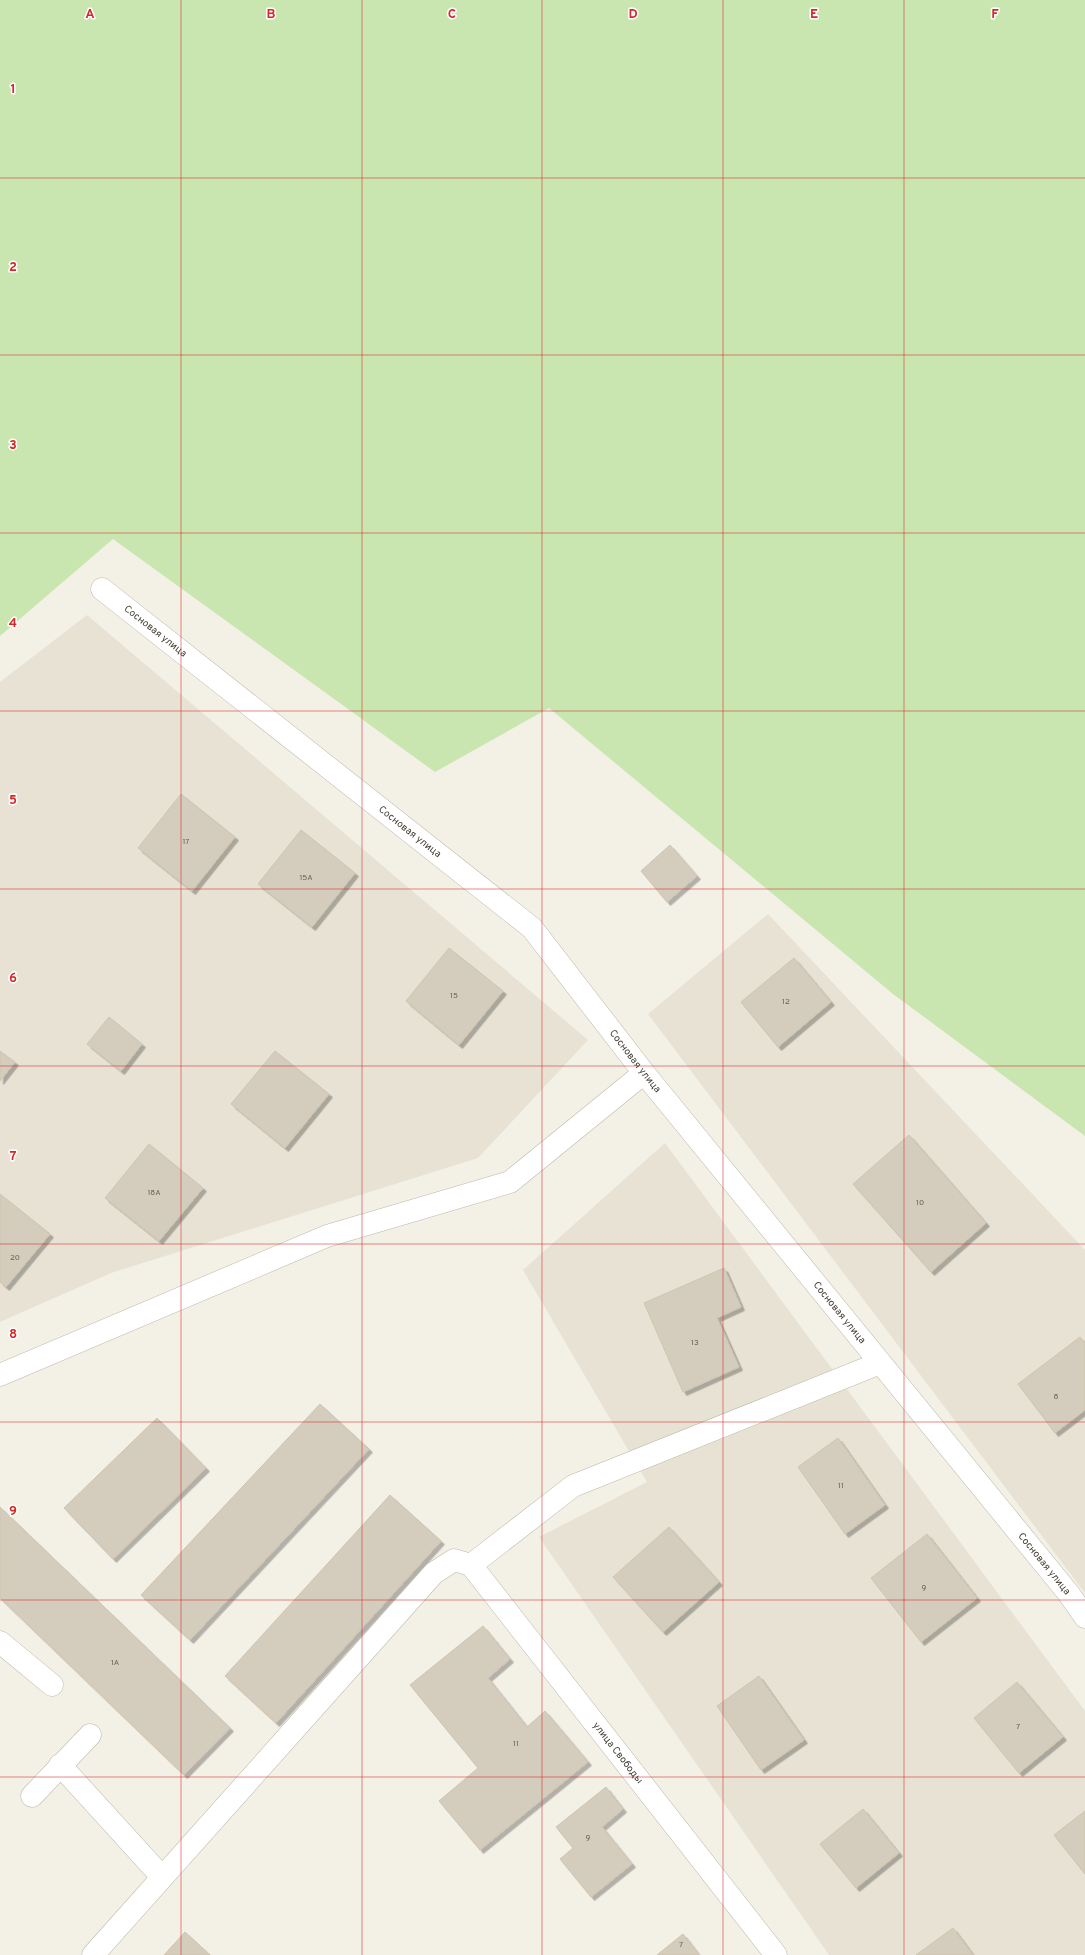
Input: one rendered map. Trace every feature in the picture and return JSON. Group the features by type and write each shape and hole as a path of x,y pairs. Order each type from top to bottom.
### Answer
{"street":[{"name":"Сосновая улица","path":"102,589 532,928 644,1073 1069,1594 1085,1618"},
{"path":"0,1375 327,1236 510,1182 644,1073"},
{"path":"93,1955 434,1573 462,1563 573,1486 880,1363"},
{"name":"улица Свободы","path":"462,1563 776,1955"},
{"path":"0,1642 52,1685"},
{"path":"32,1796 90,1734"},
{"path":"60,1765 162,1878"}],"shaded area":[{"path":"87,615 588,1040 478,1158 111,1273 0,1322 0,682"},
{"path":"768,914 1085,1250 1085,1593 648,1014"},
{"path":"665,1143 1085,1711 1085,1955 829,1955 539,1537 647,1482 523,1270"}],"green space":[{"path":"0,0 1085,0 1085,1136 893,994 549,708 435,772 113,539 0,636"}],"building":[{"path":"181,794 235,837 192,891 138,848"},
{"path":"301,830 355,873 312,927 258,884"},
{"path":"670,845 697,876 667,902 641,871"},
{"path":"449,948 503,991 459,1045 406,1001"},
{"path":"794,958 831,1002 778,1047 741,1002"},
{"path":"109,1017 142,1044 121,1071 87,1044"},
{"path":"0,1051 15,1062 0,1081"},
{"path":"275,1051 329,1094 285,1148 231,1104"},
{"path":"909,1135 986,1223 931,1272 853,1184"},
{"path":"149,1144 203,1188 159,1241 105,1198"},
{"path":"0,1194 50,1234 6,1287 0,1282"},
{"path":"724,1268 741,1307 717,1318 739,1367 683,1392 644,1303"},
{"path":"1080,1337 1085,1343 1085,1410 1055,1433 1018,1384"},
{"path":"320,1404 369,1449 190,1640 141,1595"},
{"path":"157,1418 206,1468 113,1559 64,1508"},
{"path":"838,1438 885,1505 845,1534 798,1467"},
{"path":"390,1495 441,1541 276,1723 225,1676"},
{"path":"0,1507 230,1728 184,1775 0,1598"},
{"path":"669,1527 719,1582 663,1632 613,1577"},
{"path":"927,1534 977,1598 921,1642 871,1578"},
{"path":"483,1626 510,1659 488,1678 527,1727 545,1711 588,1762 480,1850 439,1801 478,1768 410,1685"},
{"path":"759,1676 804,1740 761,1770 717,1706"},
{"path":"1017,1682 1063,1737 1019,1773 974,1718"},
{"path":"606,1787 623,1809 602,1827 632,1864 591,1897 560,1859 573,1848 556,1827"},
{"path":"863,1809 899,1853 856,1888 820,1844"},
{"path":"1085,1811 1085,1874 1054,1835"},
{"path":"953,1928 973,1955 916,1955"},
{"path":"185,1932 210,1955 164,1955"},
{"path":"683,1934 699,1955 657,1955"}]}
